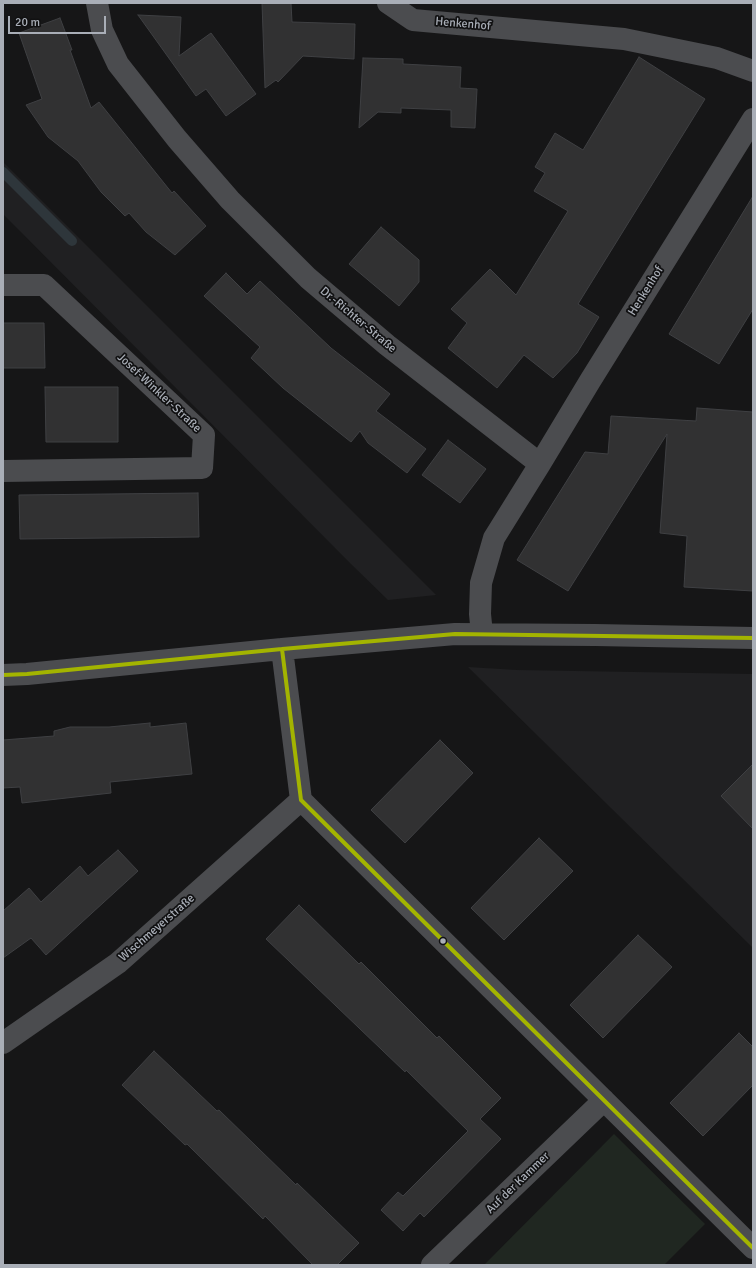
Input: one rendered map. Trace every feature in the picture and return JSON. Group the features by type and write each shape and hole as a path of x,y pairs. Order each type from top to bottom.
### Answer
{"street":[{"name":"Dr.-Richter-Straße","path":"98,3 102,30 118,64 177,139 230,200 314,283 387,345 540,464"},
{"name":"Henkenhof","path":"388,3 413,20 624,38 717,58 753,71"},
{"name":"Henkenhof","path":"540,464 753,119"},
{"name":"Josef-Winkler-Straße","path":"3,285 44,285 204,435 202,468 3,471"},
{"path":"482,634 480,614 481,583 494,538 540,464"},
{"path":"3,676 455,634 753,638"},
{"path":"282,649 301,800 753,1248"},
{"name":"Wischmeyerstraße","path":"3,1043 118,963 301,800"},
{"name":"Auf der Kammer","path":"432,1265 604,1100"}],"shaded area":[{"path":"3,162 436,595 388,600 351,564 3,214"},
{"path":"468,667 517,670 753,674 753,948"},
{"path":"614,1134 705,1224 664,1265 484,1265"}],"building":[{"path":"262,3 291,3 292,22 355,24 354,59 303,56 278,82 276,80 265,88"},
{"path":"138,15 181,17 179,56 211,33 256,94 226,116 206,89 196,96"},
{"path":"60,18 91,108 99,102 172,193 174,191 206,226 175,255 146,232 129,213 125,216 101,192 78,161 48,137 26,105 42,99 19,33"},
{"path":"639,57 705,99 578,304 599,317 577,353 553,378 524,355 497,388 448,348 467,323 451,309 490,269 516,295 568,211 534,191 545,173 535,167 555,133 583,150"},
{"path":"363,58 403,59 403,64 461,67 460,88 477,89 475,128 451,127 451,110 401,108 401,113 378,112 359,128"},
{"path":"753,196 753,309 719,364 669,334"},
{"path":"381,227 419,260 419,282 399,306 349,264"},
{"path":"226,273 247,294 260,281 331,348 390,394 376,411 426,449 407,473 368,443 360,431 351,442 283,388 251,358 260,347 204,296"},
{"path":"3,323 44,323 45,368 3,368"},
{"path":"45,387 118,387 118,442 46,442"},
{"path":"697,408 753,412 753,591 684,587 687,536 660,533 667,434 568,591 517,560 585,452 608,454 611,416 696,421"},
{"path":"448,440 486,469 460,503 422,475"},
{"path":"198,493 199,537 20,539 19,495"},
{"path":"150,723 150,727 186,723 192,774 110,782 111,793 22,803 20,787 3,788 3,740 54,736 54,731 70,727 109,727"},
{"path":"440,740 473,773 405,843 371,810"},
{"path":"753,764 753,829 721,796"},
{"path":"539,838 573,871 504,940 471,908"},
{"path":"118,850 138,871 46,955 31,938 3,958 3,911 29,888 41,902 80,866 88,876"},
{"path":"299,905 359,964 361,962 437,1038 439,1036 501,1098 480,1119 501,1139 424,1217 420,1213 403,1231 381,1210 398,1192 403,1196 468,1131 406,1070 405,1072 266,939"},
{"path":"638,935 672,967 603,1038 570,1005"},
{"path":"739,1033 753,1047 753,1085 703,1136 670,1103"},
{"path":"154,1051 217,1111 219,1110 296,1185 297,1183 359,1243 337,1265 313,1265 265,1216 263,1219 187,1144 185,1145 122,1085"}],"waterway":[{"path":"3,172 72,241"}],"transit line":[{"path":"3,675 455,634 753,638"},
{"path":"282,649 301,800 753,1248"}]}
